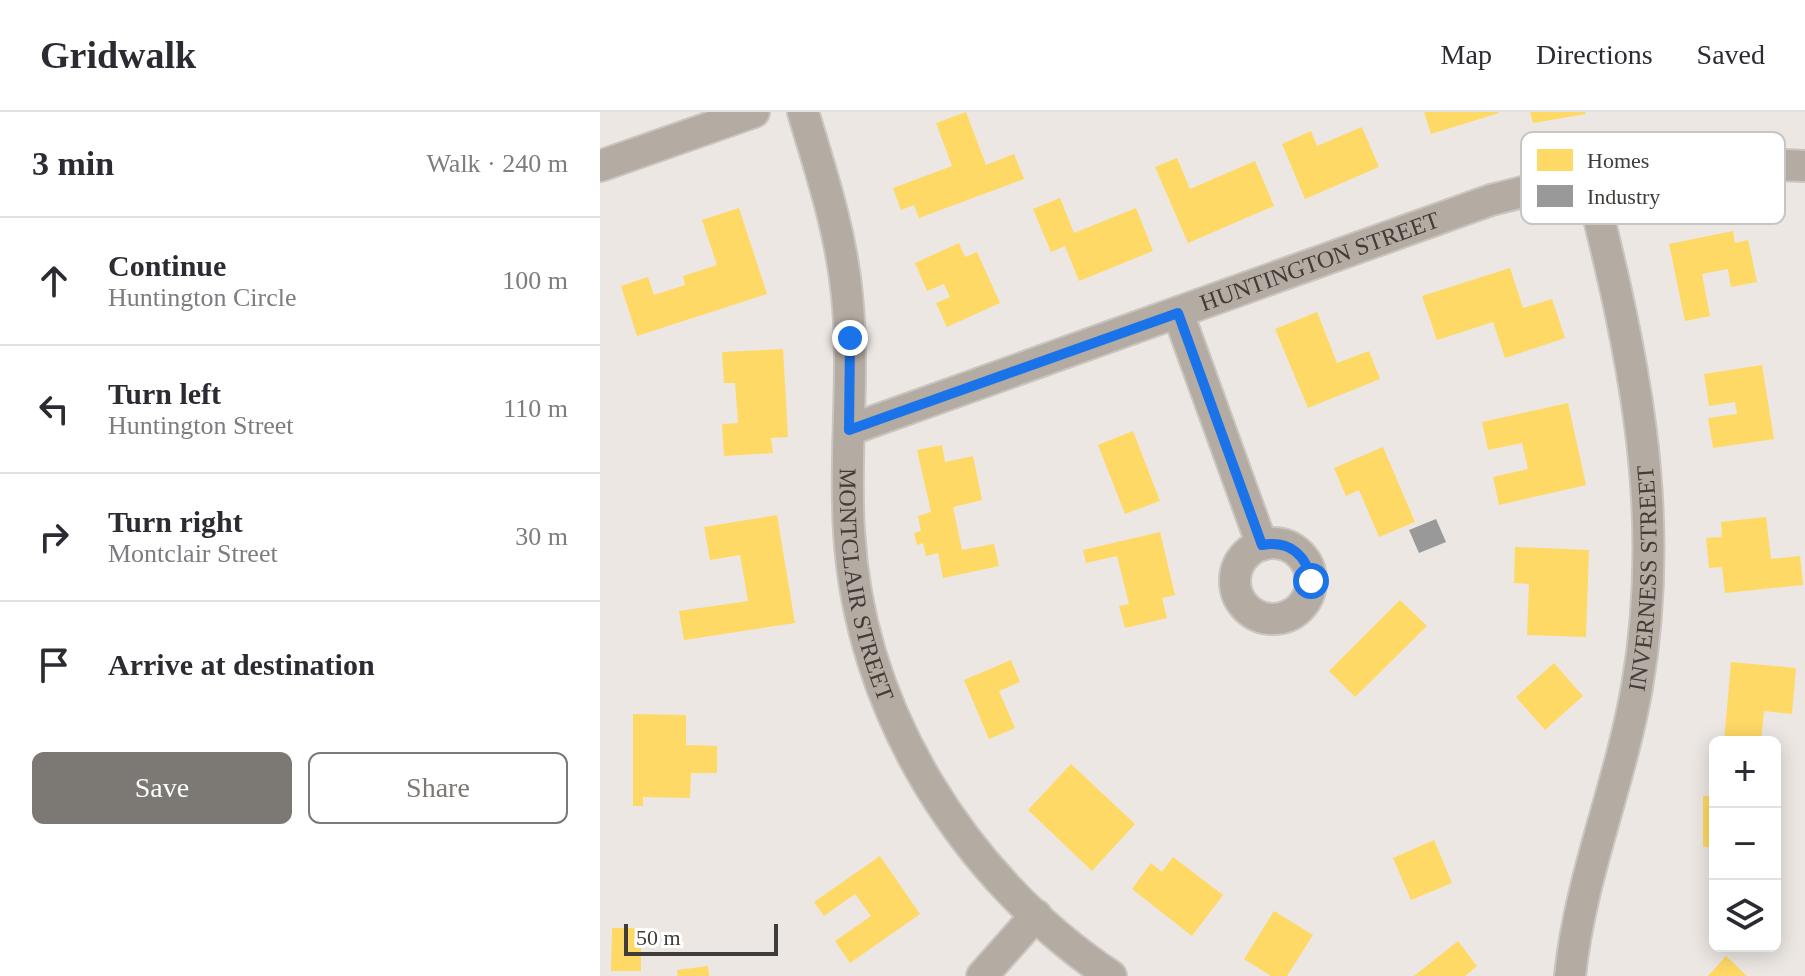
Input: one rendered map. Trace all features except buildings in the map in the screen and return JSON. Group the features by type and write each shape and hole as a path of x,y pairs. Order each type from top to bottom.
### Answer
{"street":[{"path":"600,166 754,112"},
{"name":"MONTCLAIR STREET","path":"803,112 836,228 845,273 850,338 848,503 852,562 870,648 889,703 913,756 942,807 976,853 1036,915 1080,954 1111,976"},
{"name":"HUNTINGTON STREET","path":"849,430 1478,204 1521,194"},
{"name":"INVERNESS STREET","path":"1570,976 1586,882 1636,691 1645,632 1649,549 1647,476 1634,372 1600,224"},
{"path":"1178,313 1262,545"},
{"path":"982,976 1036,915"}],"route":[{"path":"850,338 849,430 1178,313 1262,545 1280,543 1298,552 1305,560 1311,581"}]}
